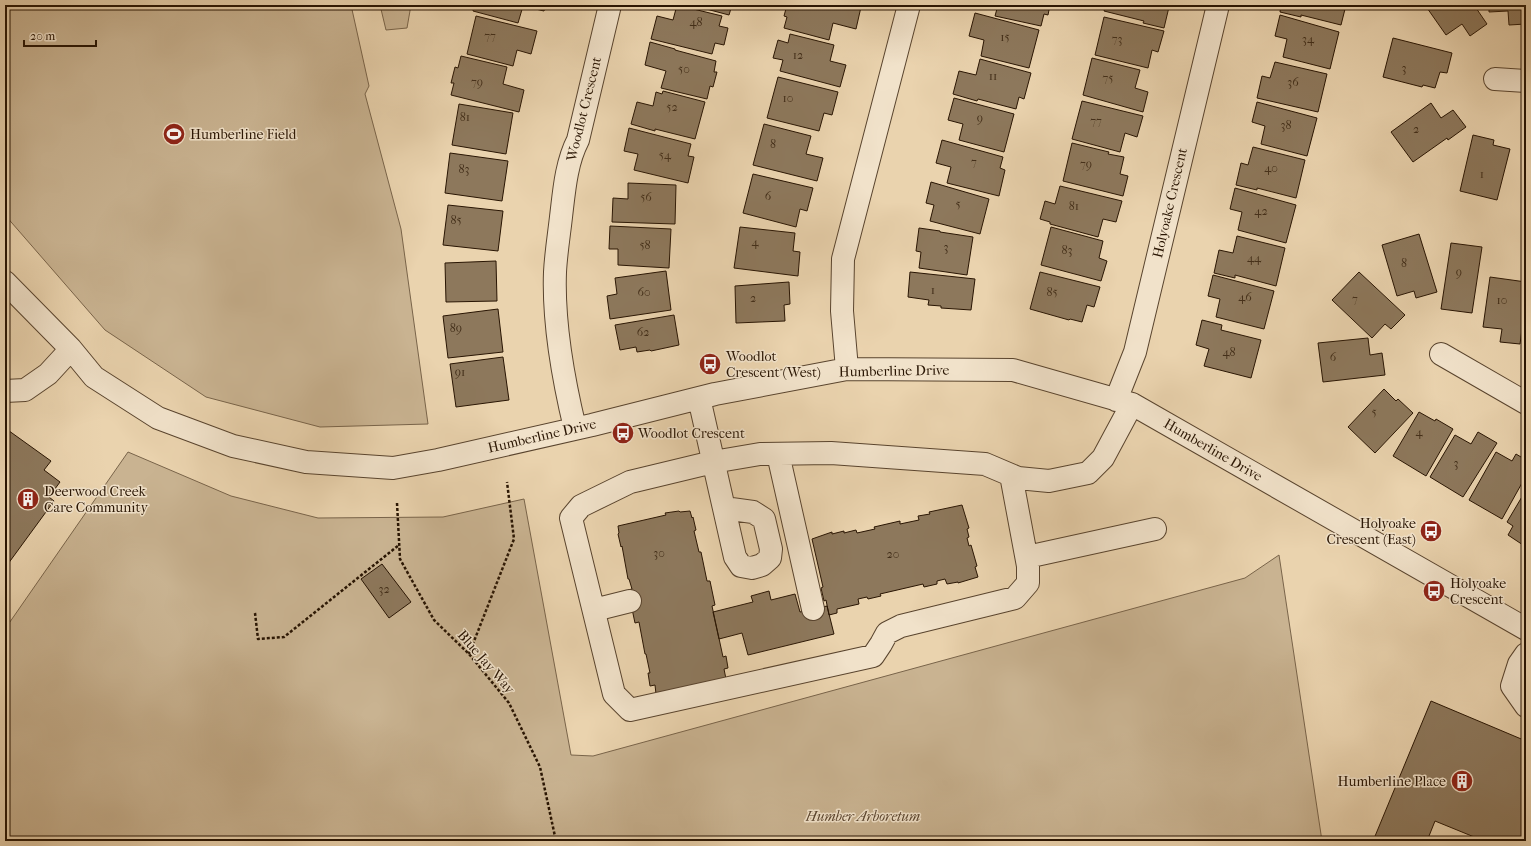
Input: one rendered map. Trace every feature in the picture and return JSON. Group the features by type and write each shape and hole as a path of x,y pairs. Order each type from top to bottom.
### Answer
{"street":[{"name":"Woodlot Crescent","path":"575,428 565,389 557,328 555,272 564,192 610,5"},
{"path":"847,369 842,311 843,259 909,5"},
{"name":"Holyoake Crescent","path":"594,610 571,518 581,506 630,482 714,462 760,454 831,452 985,464 1018,478 1049,481 1088,473 1103,458 1124,402 1218,5"},
{"path":"1495,79 1526,81"},
{"name":"Humberline Drive","path":"5,282 71,349 94,377 158,418 233,446 306,462 393,468 438,460 715,394 847,369 1013,370 1124,402 1526,629"},
{"path":"5,391 25,390 48,374 71,349"},
{"path":"1441,354 1526,403"},
{"path":"699,398 724,508"},
{"path":"778,454 813,609"},
{"path":"630,601 594,610 614,694 630,710 873,656 887,632 901,626 1016,598 1028,583 1027,557 1011,475"},
{"path":"1027,557 1155,530"},
{"path":"1526,654 1519,664 1512,686 1526,706"}],"path":[{"path":"469,654 514,539 507,482"},
{"name":"Blue Jay Way","path":"396,503 400,559 434,620 469,654 509,703 540,767 556,841"},
{"path":"255,613 258,639 284,637 399,545"}],"green space":[{"path":"5,5 351,5 369,86 365,94 401,229 428,424 320,427 206,397 105,330 5,215"},
{"path":"380,5 411,5 407,28 386,30"},
{"name":"Humber Arboretum","path":"128,452 231,496 318,518 443,517 524,499 571,755 593,756 1245,578 1279,555 1322,841 5,841 5,629"}],"building":[{"path":"474,5 546,5 544,11 523,6 518,23 473,11"},
{"path":"677,5 722,16 719,26 728,28 724,45 715,43 712,54 651,39 657,16 673,20"},
{"path":"691,5 732,5 729,15"},
{"path":"787,5 855,5 861,7 856,29 833,23 829,40 784,28 787,17 784,16"},
{"path":"998,5 1050,5 1048,15 1044,14 1041,26 995,16"},
{"path":"1106,5 1162,5 1169,7 1164,28 1143,23 1144,21 1104,11"},
{"path":"1281,5 1346,5 1341,25 1301,15 1301,17 1280,12"},
{"path":"1425,5 1474,5 1487,24 1470,36 1462,24 1446,35"},
{"path":"1489,5 1526,5 1526,24 1509,25 1508,11 1489,12"},
{"path":"975,13 1039,30 1029,68 981,56 984,40 969,36"},
{"path":"1280,15 1339,32 1330,69 1283,57 1287,39 1275,36"},
{"path":"476,16 537,31 531,54 517,50 513,66 467,54"},
{"path":"1104,17 1164,31 1158,52 1152,50 1148,68 1095,55"},
{"path":"790,34 834,45 830,61 846,65 840,87 780,71 783,60 773,58 778,40 788,43"},
{"path":"1393,38 1452,53 1447,73 1440,72 1435,88 1423,85 1422,87 1383,77"},
{"path":"650,42 716,61 714,72 717,72 713,87 710,86 707,99 661,88 666,71 645,65"},
{"path":"461,56 507,67 503,84 524,90 519,112 451,95 454,83 451,83 455,67 458,68"},
{"path":"1092,58 1140,70 1135,88 1148,92 1143,112 1083,95"},
{"path":"980,59 1031,73 1024,99 1019,97 1016,109 978,99 977,101 953,94 959,71 976,75"},
{"path":"1275,62 1327,74 1318,112 1257,98 1262,76 1270,78"},
{"path":"778,77 838,92 832,115 824,113 819,131 767,118"},
{"path":"663,91 705,102 695,139 655,129 655,131 631,124 637,102 653,106 656,92 662,94"},
{"path":"954,98 1014,114 1004,152 959,140 963,124 948,120"},
{"path":"1082,101 1143,116 1137,137 1125,133 1120,152 1072,139"},
{"path":"1257,102 1317,118 1307,156 1261,144 1265,126 1252,122"},
{"path":"1431,103 1441,118 1453,110 1466,127 1448,140 1447,138 1413,162 1391,132"},
{"path":"459,104 513,113 506,154 452,145"},
{"path":"764,124 811,136 806,154 823,158 817,181 753,165"},
{"path":"629,128 691,144 688,156 694,157 688,183 634,170 638,154 624,151"},
{"path":"1473,135 1494,140 1493,145 1510,149 1497,200 1460,191"},
{"path":"942,140 1003,157 1000,168 1005,170 999,196 947,183 951,167 936,163"},
{"path":"1072,143 1109,152 1108,154 1124,157 1120,174 1128,176 1123,196 1063,181"},
{"path":"1253,147 1305,160 1296,198 1257,188 1257,190 1236,185 1241,163 1248,165"},
{"path":"450,153 508,161 502,201 445,193"},
{"path":"753,174 813,188 807,211 800,209 796,227 743,213"},
{"path":"931,182 989,199 980,234 930,221 934,205 926,203"},
{"path":"628,183 676,185 675,224 612,222 613,198 628,199"},
{"path":"1060,186 1122,201 1116,222 1103,219 1098,237 1050,224 1050,222 1040,219 1045,201 1055,204"},
{"path":"1235,188 1296,205 1286,243 1238,230 1242,212 1230,209"},
{"path":"448,205 503,211 498,251 443,245"},
{"path":"610,226 671,229 669,268 618,265 618,249 609,249"},
{"path":"740,227 795,233 793,251 800,252 798,276 734,268"},
{"path":"1051,227 1103,241 1099,258 1107,261 1101,281 1041,265"},
{"path":"919,228 973,237 967,275 919,268 921,252 916,251"},
{"path":"1419,234 1437,292 1416,298 1414,291 1397,296 1382,245"},
{"path":"1237,236 1285,248 1276,286 1235,275 1235,278 1214,273 1219,250 1233,253"},
{"path":"1451,243 1482,247 1472,313 1441,309"},
{"path":"496,261 497,301 446,302 445,263"},
{"path":"666,271 671,310 610,319 607,296 617,294 615,278"},
{"path":"910,272 975,279 971,310 941,308 941,306 928,305 929,300 908,297"},
{"path":"1040,272 1100,287 1094,307 1087,305 1082,322 1069,320 1030,309"},
{"path":"1359,272 1405,315 1391,329 1385,324 1372,338 1332,300"},
{"path":"1213,275 1274,291 1264,329 1216,317 1220,299 1208,296"},
{"path":"1490,277 1526,282 1526,300 1520,344 1500,342 1502,329 1483,327"},
{"path":"789,282 790,304 784,305 785,321 736,323 735,286"},
{"path":"498,309 503,352 448,358 443,316"},
{"path":"674,315 679,345 651,351 637,352 636,347 620,350 615,325"},
{"path":"1202,320 1222,325 1221,330 1261,340 1251,378 1204,366 1209,349 1196,345"},
{"path":"1368,338 1370,355 1382,353 1385,375 1323,382 1318,343"},
{"path":"503,357 509,400 456,407 450,364"},
{"path":"1384,389 1396,401 1398,399 1413,413 1375,453 1348,427"},
{"path":"1419,412 1435,421 1436,419 1453,429 1426,476 1393,456"},
{"name":"Deerwood Creek Care Community","path":"5,428 51,461 44,470 60,482 49,497 54,501 5,568"},
{"path":"1478,432 1497,443 1463,497 1430,477 1455,435 1471,444"},
{"path":"1496,452 1512,461 1516,454 1526,460 1526,480 1524,484 1522,483 1502,519 1469,500"},
{"path":"1526,490 1526,547 1508,535 1513,526 1507,522"},
{"path":"962,505 969,528 967,529 969,537 967,538 969,546 971,545 977,566 975,567 978,577 958,583 947,584 945,579 937,581 937,584 924,587 923,584 880,594 881,596 868,599 867,597 858,599 859,604 837,609 837,613 829,615 826,600 824,601 821,588 823,587 812,539 832,532 832,534 856,530 857,533 875,529 874,527 900,521 900,524 919,520 918,516 930,514 929,512"},
{"path":"690,511 692,518 693,517 696,530 694,531 699,552 701,552 707,581 710,581 715,605 712,606 723,657 726,656 728,668 724,669 726,679 656,694 655,685 650,686 648,673 650,673 639,622 635,623 628,590 632,589 628,579 622,546 621,547 618,534 618,526 666,515 665,513"},
{"path":"382,564 411,602 389,618 361,579"},
{"path":"769,591 771,600 795,594 800,612 827,606 834,634 748,655 742,633 719,639 713,612 753,602 751,596"},
{"name":"Humberline Place","path":"1431,701 1526,741 1526,841 1484,841 1435,821 1427,841 1373,841"}],"place":[{"name":"Humberline Field","path":"174,134"},
{"name":"Woodlot Crescent (West)","path":"710,364"},
{"name":"Woodlot Crescent","path":"623,433"},
{"name":"Deerwood Creek Care Community","path":"28,499"},
{"name":"Holyoake Crescent (East)","path":"1431,531"},
{"name":"Holyoake Crescent","path":"1434,591"},
{"name":"Humberline Place","path":"1462,781"}]}
